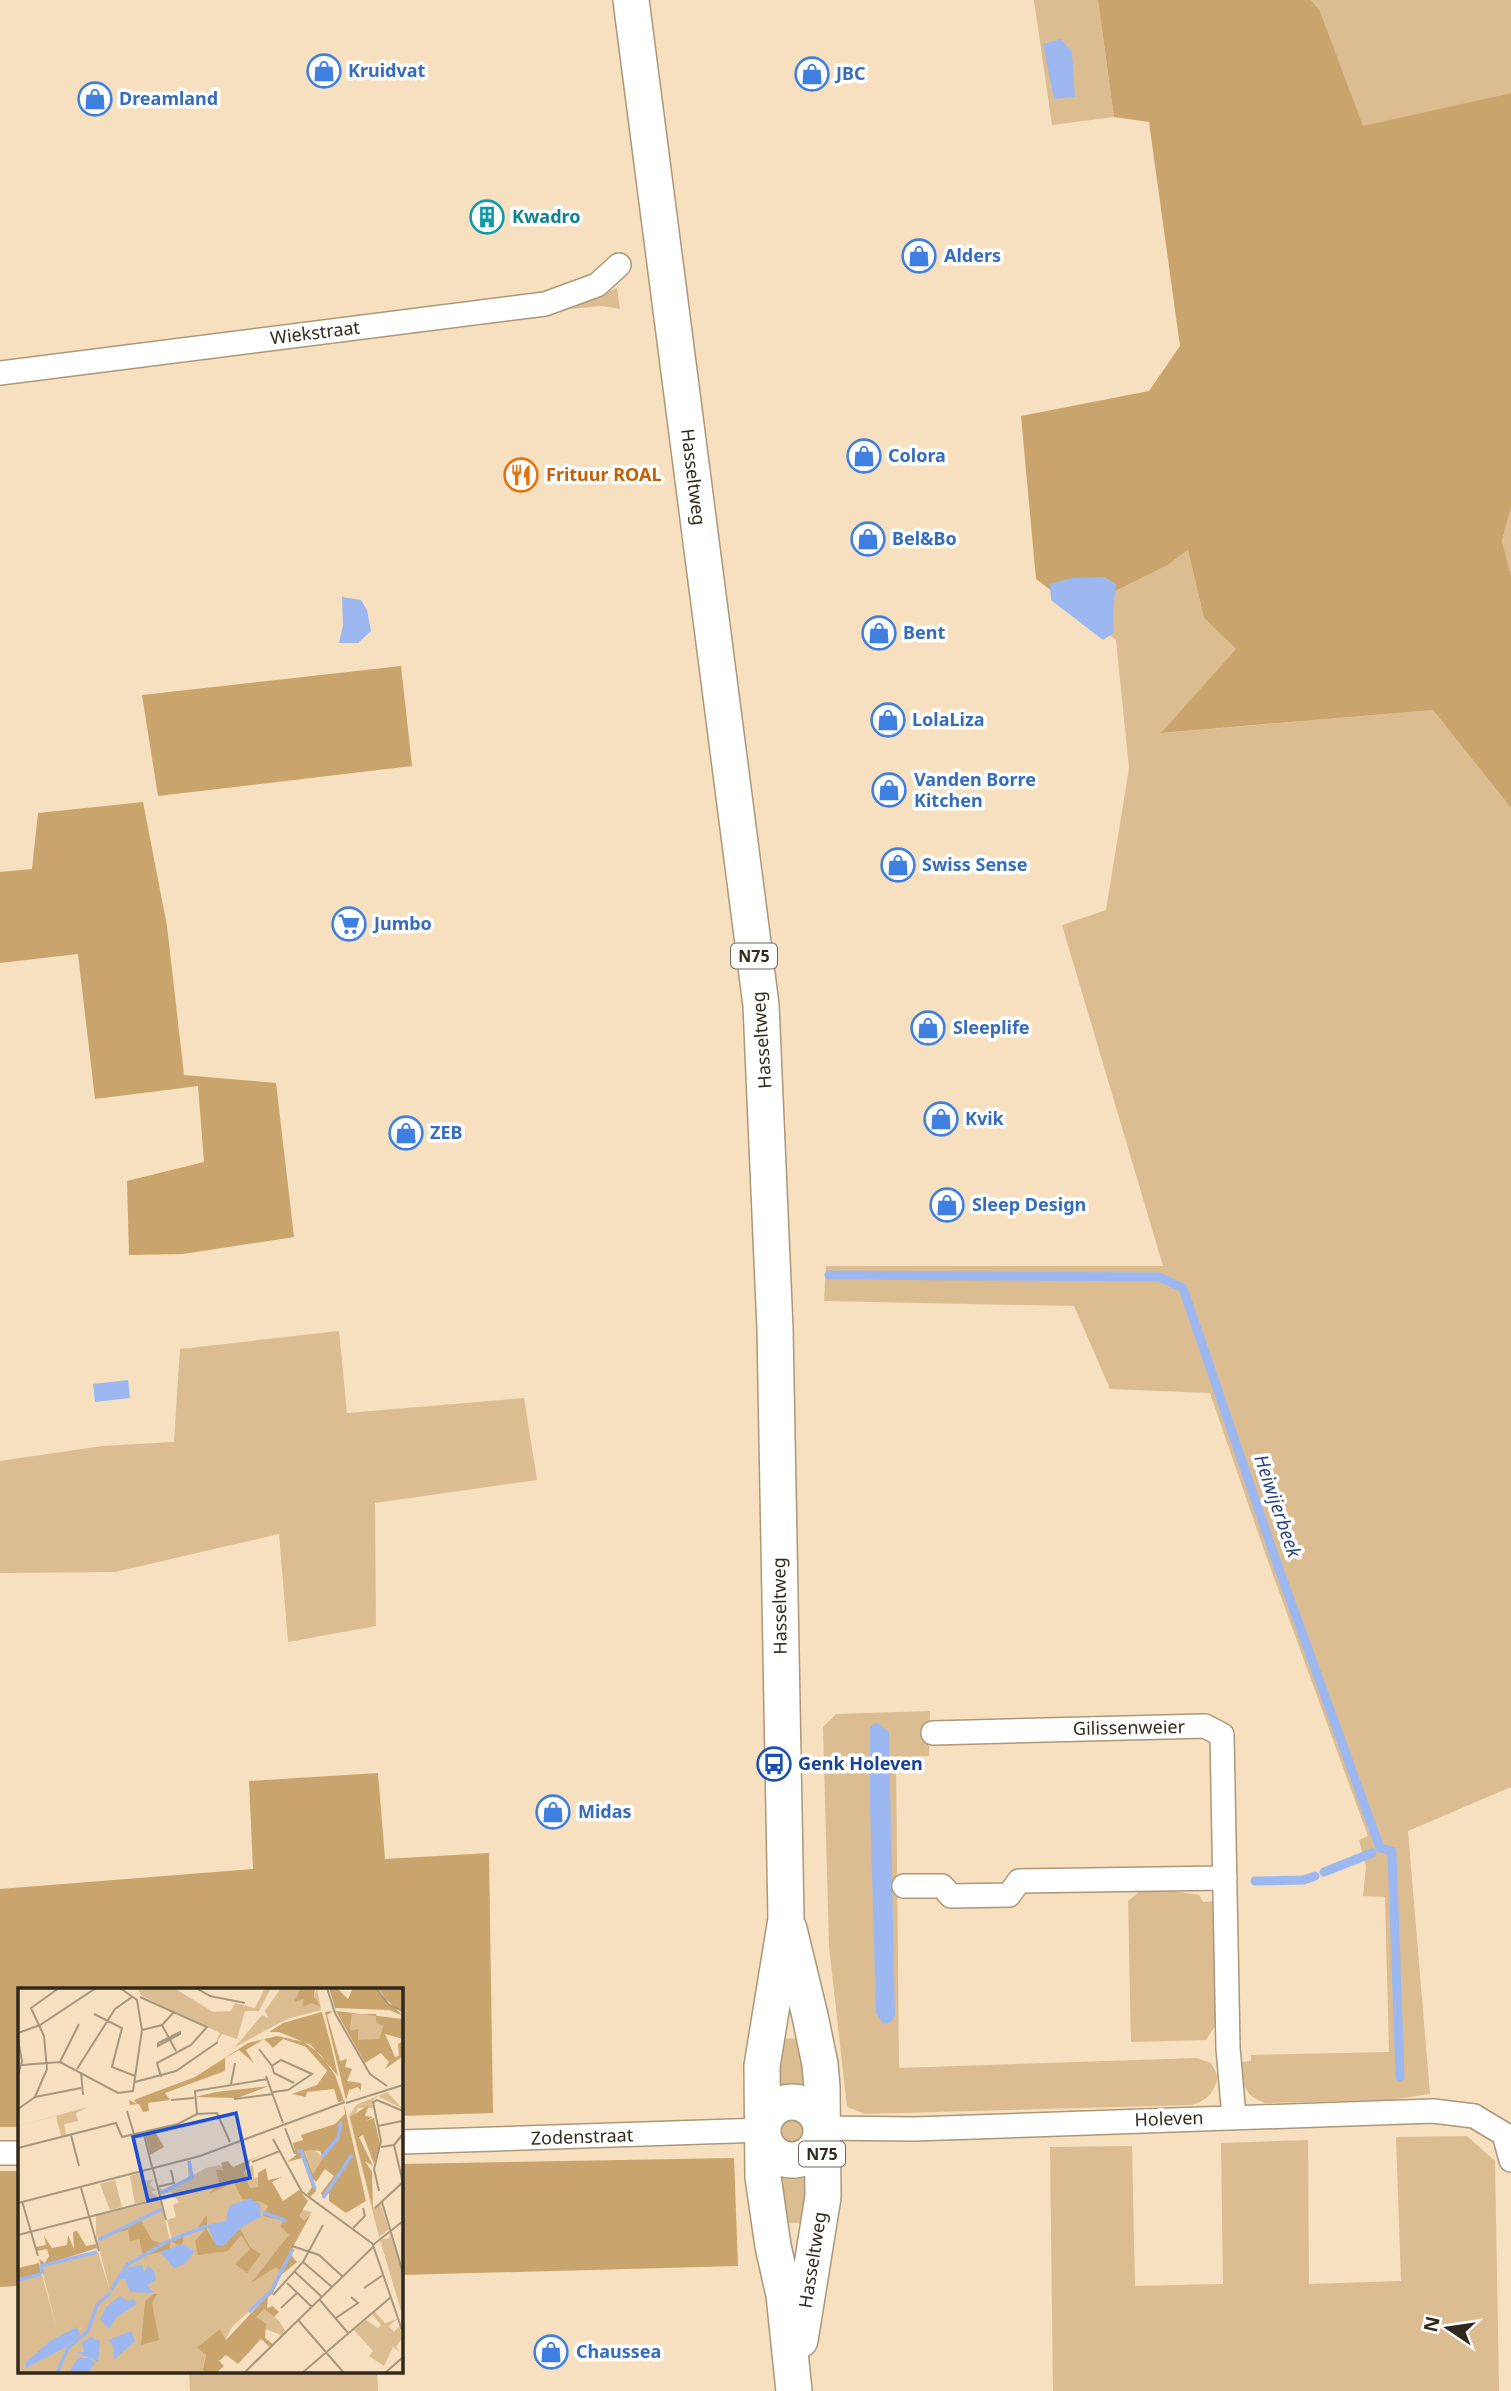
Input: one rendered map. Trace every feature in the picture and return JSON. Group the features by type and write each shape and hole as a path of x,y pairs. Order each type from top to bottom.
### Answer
{"main road":[{"name":"Hasseltweg","path":"631,0 761,1005 775,1329 786,1919 762,2066 762,2177 784,2295 795,2391"},
{"name":"Hasseltweg","path":"786,1919 820,2064 823,2197 801,2328 795,2391"},
{"name":"N75","path":"763,2130 765,2119 771,2110 780,2104 792,2102 802,2103 812,2109 821,2128"}],"street":[{"name":"Wiekstraat","path":"0,373 545,304 597,285 620,265"},
{"name":"Gilissenweier","path":"933,1733 1205,1726 1222,1735 1228,2048 1234,2117"},
{"path":"904,1886 942,1886 951,1896 1009,1895 1019,1881 1225,1878"},
{"name":"Holeven","path":"821,2128 914,2129 1433,2111 1474,2116 1507,2132"},
{"name":"Zodenstraat","path":"402,2142 763,2130"},
{"path":"1507,2132 1511,2160"},
{"path":"0,2153 18,2153"}],"shaded area":[{"path":"1034,0 1098,0 1114,117 1052,125"},
{"path":"1098,0 1311,0 1320,11 1363,126 1511,93 1511,507 1502,541 1511,576 1511,808 1433,710 1161,733 1236,649 1204,618 1188,550 1168,565 1077,610 1036,579 1021,416 1149,391 1180,346 1149,122 1114,117"},
{"path":"1311,0 1511,0 1511,93 1363,127 1320,11"},
{"path":"617,288 620,309 602,306 557,310 557,307 587,302"},
{"path":"1511,507 1511,576 1502,541"},
{"path":"1188,550 1204,618 1236,649 1162,733 1433,710 1511,808 1511,1787 1408,1831 1430,2094 1390,2100 1265,2103 1248,2092 1241,2076 1240,2062 1251,2061 1251,2055 1389,2052 1385,1897 1363,1896 1366,1867 1359,1840 1368,1836 1210,1393 1110,1389 1074,1306 824,1301 826,1266 1163,1266 1062,925 1106,910 1129,768 1116,640 1077,610 1168,565"},
{"path":"401,666 412,766 158,796 142,695"},
{"path":"143,802 167,926 184,1075 276,1083 294,1237 183,1254 129,1255 127,1181 204,1162 198,1086 95,1099 78,954 0,963 0,872 32,869 38,813"},
{"path":"339,1331 347,1413 524,1398 537,1480 375,1503 376,1626 288,1642 279,1534 115,1572 0,1573 0,1461 102,1446 174,1442 180,1349"},
{"path":"930,1711 929,1756 896,1758 899,2068 1197,2058 1211,2063 1218,2076 1212,2091 1202,2101 1192,2105 865,2114 847,2107 829,1946 823,1727 836,1714"},
{"path":"378,1773 385,1859 489,1853 493,2113 402,2116 402,1988 18,1988 18,2127 0,2127 0,1889 253,1869 249,1781"},
{"path":"1145,1887 1199,1895 1203,1902 1215,1901 1217,2023 1206,2040 1131,2042 1128,1901"},
{"path":"806,2038 809,2093 788,2089 775,2094 774,2039"},
{"path":"792,2113 805,2118 810,2131 805,2144 792,2149 779,2144 774,2131 779,2118"},
{"path":"1467,2136 1495,2161 1499,2391 1053,2391 1050,2147 1132,2146 1135,2286 1223,2284 1221,2143 1308,2140 1309,2284 1401,2281 1396,2137"},
{"path":"734,2158 738,2266 402,2275 402,2164"},
{"path":"777,2169 790,2173 810,2169 810,2223 778,2223"},
{"path":"0,2171 18,2171 18,2286 0,2287"},
{"path":"189,2374 377,2374 378,2391 190,2391"}],"water":[{"path":"1061,39 1072,52 1075,97 1054,99 1043,44"},
{"path":"1104,577 1116,584 1114,633 1103,640 1051,600 1050,584 1072,578"},
{"path":"342,597 361,600 367,610 371,631 358,643 339,643 343,625"},
{"path":"128,1380 130,1398 95,1402 93,1384"},
{"path":"876,1722 889,1732 895,2016 890,2023 883,2024 876,2013 870,1806 870,1727"}],"waterway":[{"name":"Heiwijerbeek","path":"829,1275 1159,1277 1183,1288 1274,1555 1380,1848 1392,1851 1400,2077"},
{"path":"1324,1872 1372,1853"},
{"path":"1255,1881 1304,1880 1315,1876"}],"place":[{"name":"Kruidvat","path":"324,71"},
{"name":"JBC","path":"812,74"},
{"name":"Dreamland","path":"95,99"},
{"name":"Kwadro","path":"487,217"},
{"name":"Alders","path":"919,256"},
{"name":"Colora","path":"864,456"},
{"name":"Frituur ROAL","path":"521,475"},
{"name":"Bel&Bo","path":"868,539"},
{"name":"Bent","path":"879,633"},
{"name":"LolaLiza","path":"888,720"},
{"name":"Vanden Borre Kitchen","path":"889,790"},
{"name":"Swiss Sense","path":"898,865"},
{"name":"Jumbo","path":"349,924"},
{"name":"Sleeplife","path":"928,1028"},
{"name":"Kvik","path":"941,1119"},
{"name":"ZEB","path":"406,1133"},
{"name":"Sleep Design","path":"947,1205"},
{"name":"Genk Holeven","path":"774,1764"},
{"name":"Midas","path":"553,1812"},
{"name":"Chaussea","path":"551,2352"}]}
